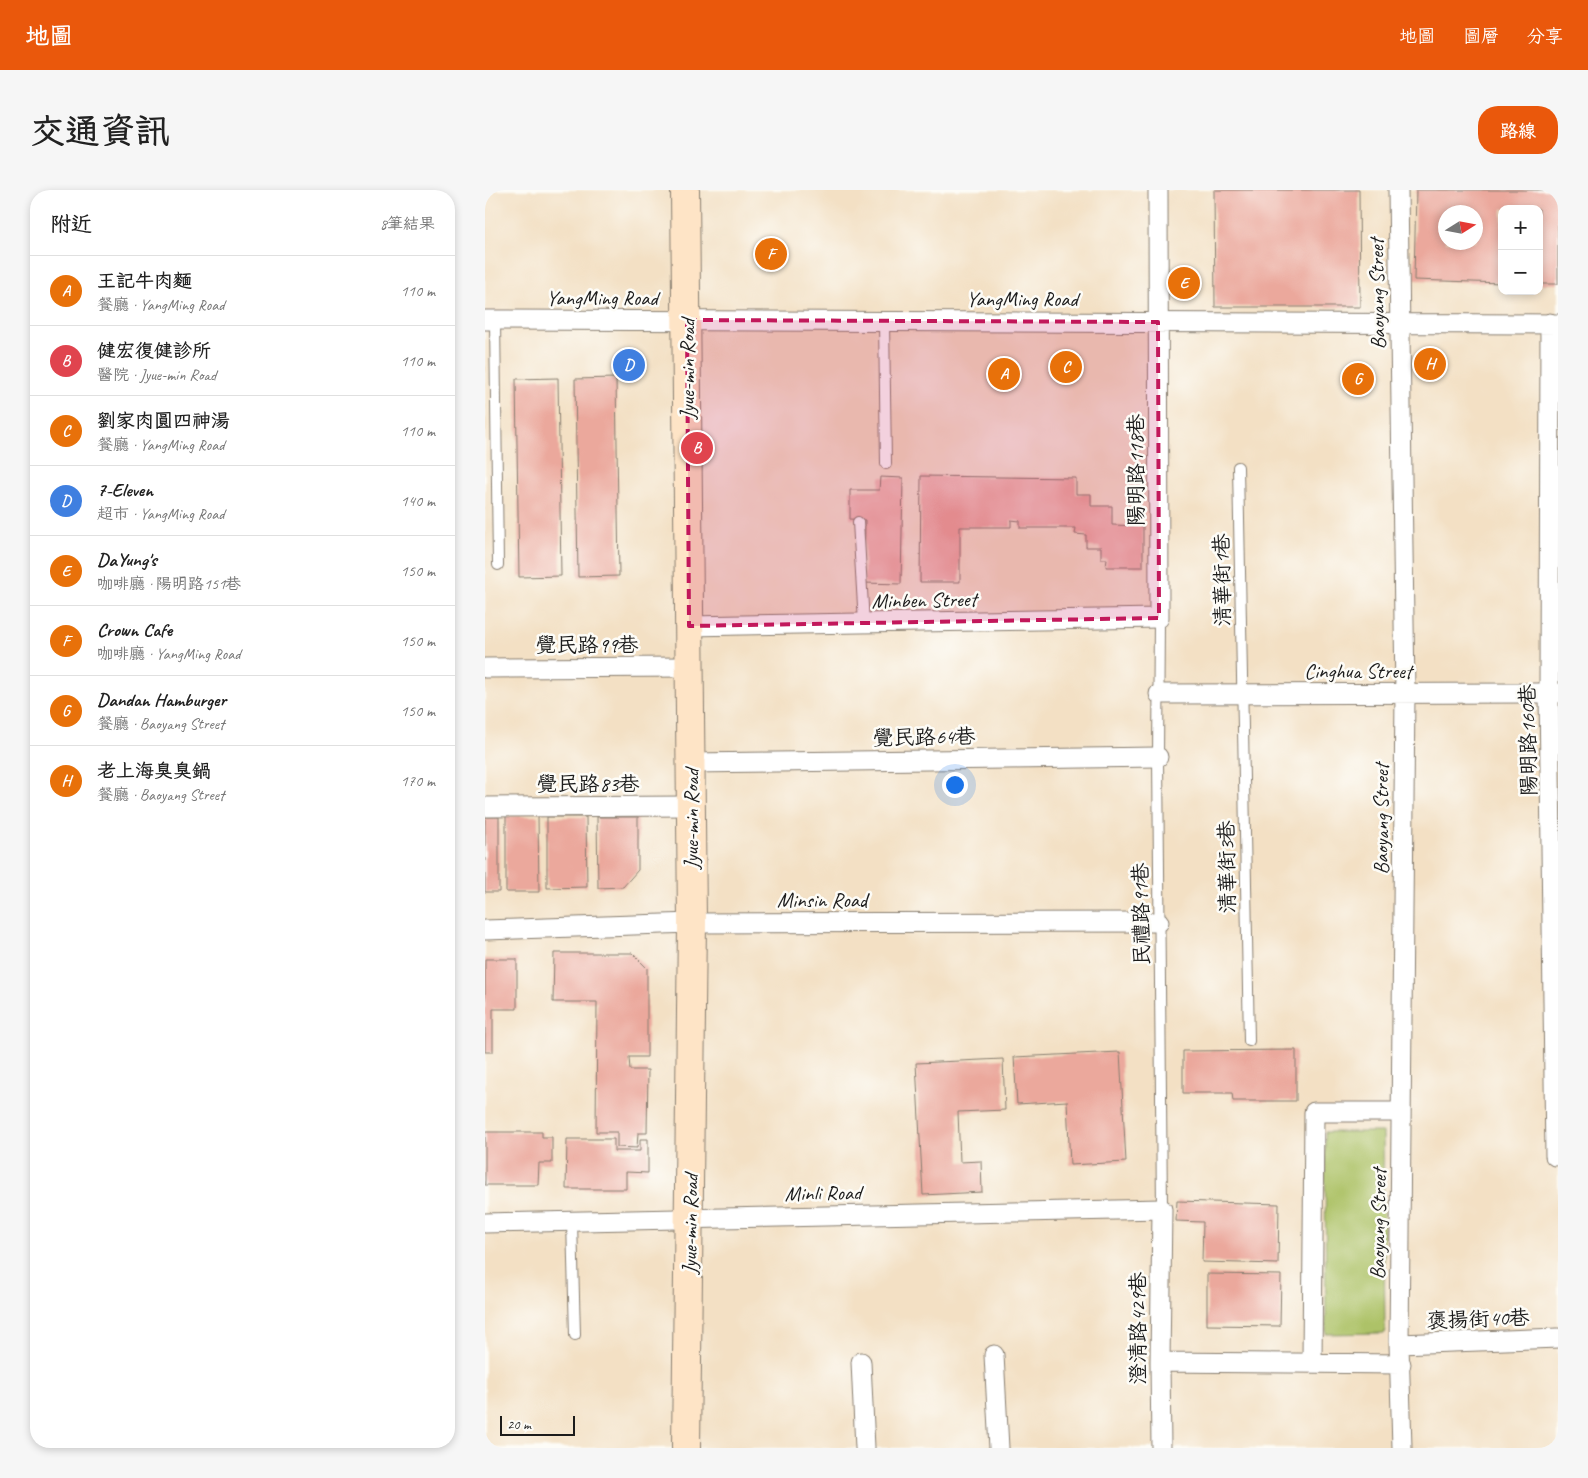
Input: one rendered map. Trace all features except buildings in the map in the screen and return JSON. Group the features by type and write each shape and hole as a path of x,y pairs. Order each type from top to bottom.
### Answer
{"street":[{"name":"Jyue-min Road","path":"685,190 692,923 687,1448"},
{"name":"陽明路118巷","path":"1158,190 1159,618"},
{"name":"Baoyang Street","path":"1398,190 1405,693 1399,1344 1401,1364 1401,1448"},
{"name":"YangMing Road","path":"490,320 1554,324"},
{"name":"陽明路160巷","path":"1554,324 1555,1156"},
{"name":"Minben Street","path":"689,626 1159,618"},
{"name":"覺民路99巷","path":"485,668 690,667"},
{"name":"Cinghua Street","path":"1159,694 1554,693"},
{"name":"覺民路64巷","path":"691,763 1158,757"},
{"name":"覺民路83巷","path":"485,807 691,806"},
{"name":"Minsin Road","path":"485,930 692,923 1159,922"},
{"path":"1312,1363 1314,1112 1401,1112"},
{"name":"Minli Road","path":"485,1223 1162,1209"},
{"name":"澄清路429巷","path":"1161,1448 1162,1209"},
{"name":"褒揚街40巷","path":"1399,1344 1558,1338"},
{"path":"994,1354 999,1448"},
{"path":"861,1362 865,1448"},
{"path":"1160,1362 1401,1364"}],"lane":[{"path":"490,320 498,565"},
{"path":"884,321 886,464"},
{"name":"清華街1巷","path":"1238,467 1242,693"},
{"path":"857,522 865,623"},
{"name":"民禮路91巷","path":"1159,618 1158,757 1162,1209"},
{"name":"清華街3巷","path":"1242,693 1249,1041"},
{"path":"572,1221 575,1335"}],"highlighted area":[{"path":"687,320 1158,322 1159,618 689,626"}],"green space":[{"path":"1325,1132 1383,1132 1385,1333 1326,1334"}],"place":[{"name":"Crown Cafe","path":"771,254"},
{"name":"DaYung's","path":"1184,283"},
{"name":"老上海臭臭鍋","path":"1430,364"},
{"name":"7-Eleven","path":"629,365"},
{"name":"劉家肉圓四神湯","path":"1066,367"},
{"name":"王記牛肉麵","path":"1004,374"},
{"name":"Dandan Hamburger","path":"1358,379"},
{"name":"健宏復健診所","path":"697,448"}]}
